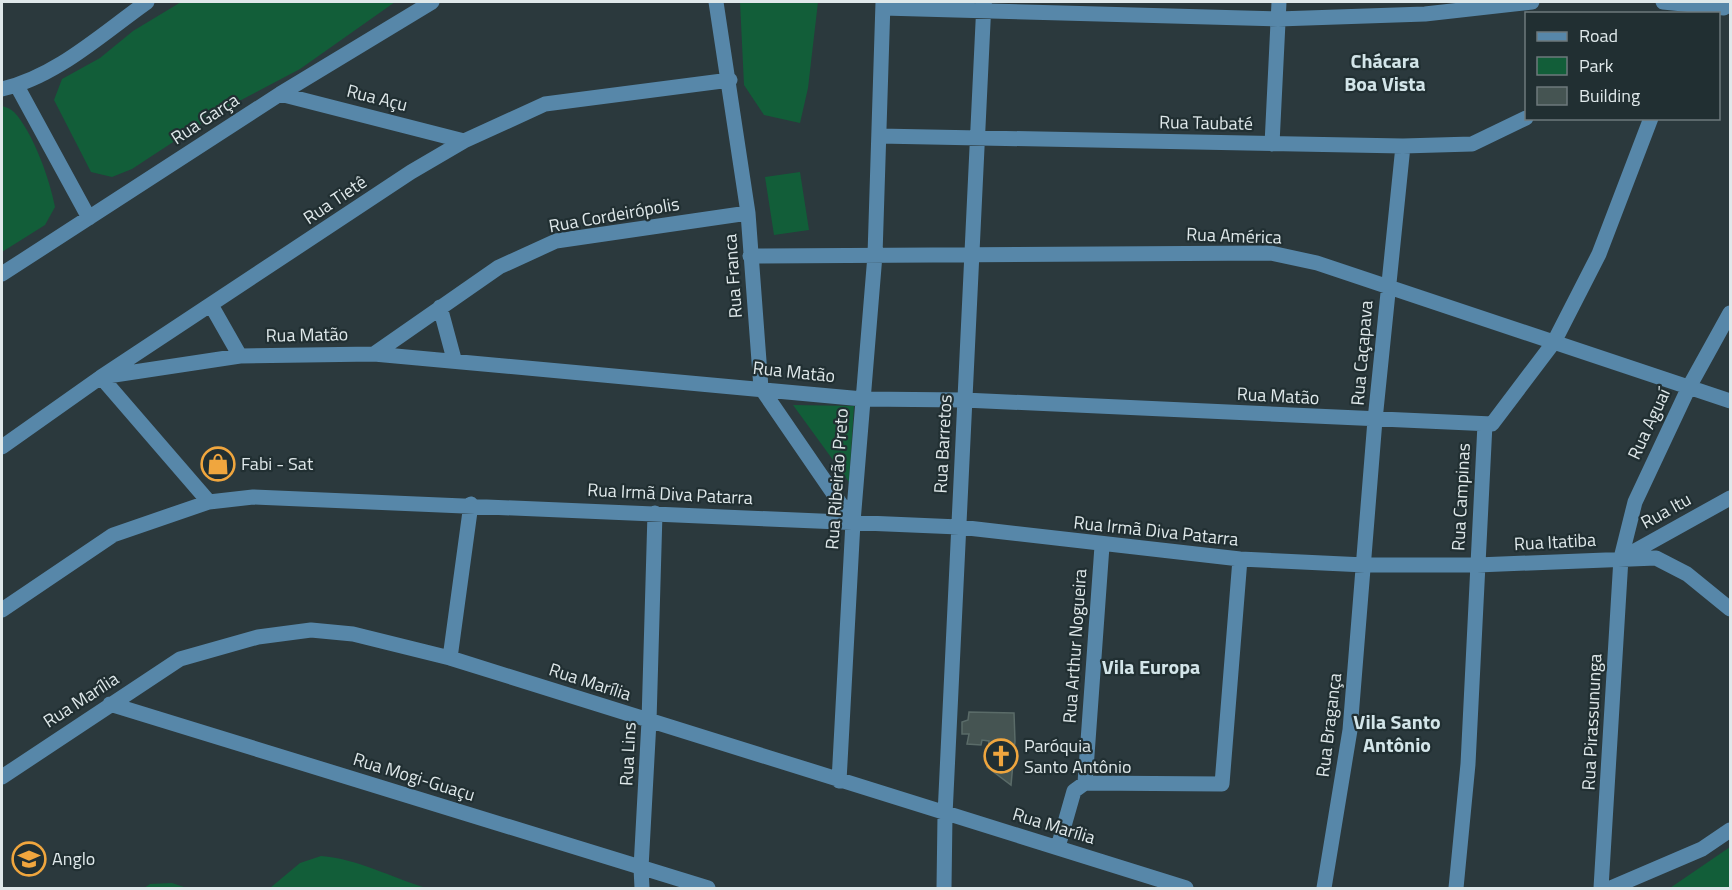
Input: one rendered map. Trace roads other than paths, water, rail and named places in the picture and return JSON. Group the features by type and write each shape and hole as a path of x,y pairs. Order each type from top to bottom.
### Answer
{"street":[{"path":"2,89 17,86 65,60 147,2"},
{"name":"Rua Garça","path":"2,274 280,94 432,2"},
{"name":"Rua Franca","path":"716,2 730,80 748,213 761,388 852,522"},
{"path":"1272,144 1279,2"},
{"path":"883,5 1168,9 1278,19 1425,14 1532,2"},
{"path":"1663,2 1724,9"},
{"name":"Rua Ribeirão Preto","path":"839,781 852,522 875,255 883,5"},
{"name":"Rua Barretos","path":"944,888 945,815 983,6"},
{"name":"Rua Tietê","path":"2,447 101,377 411,172 464,141 545,104 730,80"},
{"path":"17,86 89,218"},
{"name":"Rua Açu","path":"280,94 464,141"},
{"name":"Rua Taubaté","path":"879,136 1402,146 1472,144 1525,119"},
{"name":"Rua Campinas","path":"1456,888 1468,764 1485,424 1492,424 1554,342 1599,254 1650,120"},
{"name":"Rua Caçapava","path":"1365,565 1375,420 1402,146"},
{"name":"Rua Cordeirópolis","path":"374,354 498,267 556,241 748,213"},
{"name":"Rua América","path":"750,256 1271,253 1317,263 1731,401"},
{"path":"211,305 240,356"},
{"path":"440,307 454,359"},
{"name":"Rua Aguaí","path":"1621,558 1635,502 1689,387 1731,314"},
{"name":"Rua Matão","path":"101,377 240,356 374,354 454,359 863,399 964,400 1485,424"},
{"path":"101,377 208,502"},
{"name":"Rua Irmã Diva Patarra","path":"2,610 113,535 208,502 253,497 471,504 959,527 1102,546 1240,560 1365,565"},
{"name":"Rua Itu","path":"1621,558 1731,498"},
{"path":"450,658 471,504"},
{"name":"Rua Lins","path":"642,888 655,513"},
{"name":"Rua Arthur Nogueira","path":"1085,783 1102,546"},
{"name":"Rua Pirassununga","path":"1602,888 1621,558"},
{"name":"Rua Itatiba","path":"1365,565 1477,565 1656,558 1687,574 1731,609"},
{"path":"1058,847 1074,791 1085,783 1222,784 1240,560"},
{"name":"Rua Bragança","path":"1324,888 1350,730 1365,565"},
{"name":"Rua Marília","path":"2,777 180,660 258,637 311,630 353,634 450,658 945,815 1058,847 1186,888"},
{"name":"Rua Mogi-Guaçu","path":"110,704 708,888"},
{"path":"1611,888 1702,849 1731,830"}],"place":[{"name":"Fabi - Sat","path":"218,464"},
{"name":"Paróquia Santo Antônio","path":"1001,756"},
{"name":"Anglo","path":"29,859"}],"district":[{"name":"Chácara Boa Vista","path":"1385,72"},
{"name":"Vila Europa","path":"1151,667"},
{"name":"Vila Santo Antônio","path":"1397,734"}]}
